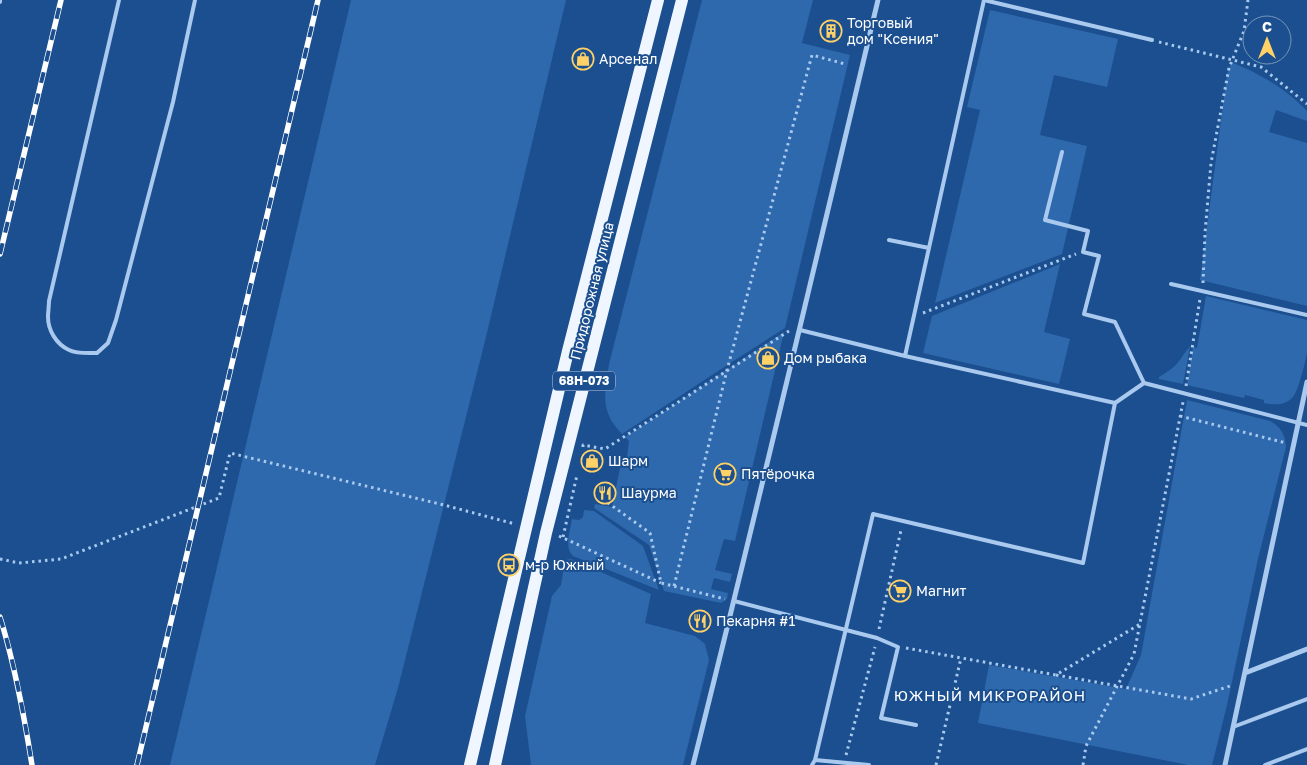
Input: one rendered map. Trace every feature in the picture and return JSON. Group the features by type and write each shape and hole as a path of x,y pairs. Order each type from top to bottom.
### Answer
{"main road":[{"name":"68Н-073","path":"470,765 568,351 658,0"},
{"name":"Придорожная улица","path":"494,765 544,541 682,0"}],"street":[{"path":"693,765 800,330 878,0"},
{"path":"1224,765 1307,382"},
{"path":"1245,673 1307,649"}],"lane":[{"path":"119,0 49,301 48,319 50,331 58,342 69,350 84,353 96,353 108,343 116,320 173,102 194,0"},
{"path":"905,356 984,0 995,1 1152,40"},
{"path":"1062,152 1045,220 1088,231 1083,252 1099,256 1084,314 1115,322 1144,383"},
{"path":"889,240 929,248"},
{"path":"1171,284 1307,315"},
{"path":"800,330 1115,404"},
{"path":"812,765 815,760 873,514 1082,563 1115,404 1144,383"},
{"path":"1144,383 1307,425"},
{"path":"734,601 877,638 898,647 881,718 916,725"},
{"path":"1233,727 1307,699"},
{"path":"1265,765 1307,749"},
{"path":"815,760 869,765"}],"path":[{"path":"1152,40 1261,67 1307,104"},
{"path":"674,586 727,370 812,55 845,64"},
{"path":"913,317 1083,252"},
{"path":"581,454 583,445 605,449 788,331 800,330"},
{"path":"1180,416 1294,445"},
{"path":"0,559 19,563 61,559 219,498 230,453 509,523"},
{"path":"578,471 563,537 661,583 734,601"},
{"path":"597,495 650,533 661,583"},
{"path":"1056,675 1140,624"},
{"path":"898,647 1191,698 1243,681"},
{"path":"936,765 961,658"}],"shaded area":[{"path":"351,0 566,0 485,341 398,688 375,765 170,765 205,618"},
{"path":"702,0 813,0 802,43 850,55 785,328 622,434 610,417 605,401 609,364"},
{"path":"990,10 1118,39 1107,87 1054,75 1040,135 1087,146 1062,254 935,303 980,110 967,107"},
{"path":"1231,62 1272,82 1307,111 1307,121 1276,110 1269,132 1307,143 1307,306 1200,280 1227,75"},
{"path":"1060,264 1044,332 1070,339 1059,384 923,353 932,316"},
{"path":"1206,296 1307,320 1307,352 1302,376 1290,400 1279,404 1268,404 1264,403 1264,400 1245,395 1244,398 1187,385 1193,347 1197,348"},
{"path":"784,332 735,541 724,539 715,570 732,574 730,582 714,578 711,589 728,593 727,599 721,603 664,591 649,545 594,508 595,504 612,507 621,463 626,464 629,441 625,437"},
{"path":"1190,347 1183,384 1159,379 1159,377 1175,366"},
{"path":"1187,400 1270,421 1282,431 1286,447 1258,559 1227,705 1212,765 1188,765 978,723 989,665 1126,689 1141,655"},
{"path":"584,510 594,511 643,546 659,590 573,556 570,553 568,544 572,519 579,520 583,517"},
{"path":"571,559 651,594 645,623 695,636 705,644 709,660 683,765 531,765 525,716 552,596 561,585 565,560"}],"railway":[{"path":"0,254 61,0"},
{"path":"137,765 318,0"},
{"path":"0,617 19,690 32,765"}],"place":[{"name":"Торговый дом \"Ксения\"","path":"831,31"},
{"name":"Арсенал","path":"583,59"},
{"name":"Дом рыбака","path":"768,358"},
{"name":"Шарм","path":"592,461"},
{"name":"Пятёрочка","path":"725,474"},
{"name":"Шаурма","path":"605,493"},
{"name":"м-р Южный","path":"509,565"},
{"name":"Магнит","path":"900,591"},
{"name":"Пекарня #1","path":"700,621"}],"district":[{"name":"ЮЖНЫЙ МИКРОРАЙОН","path":"990,696"}]}
